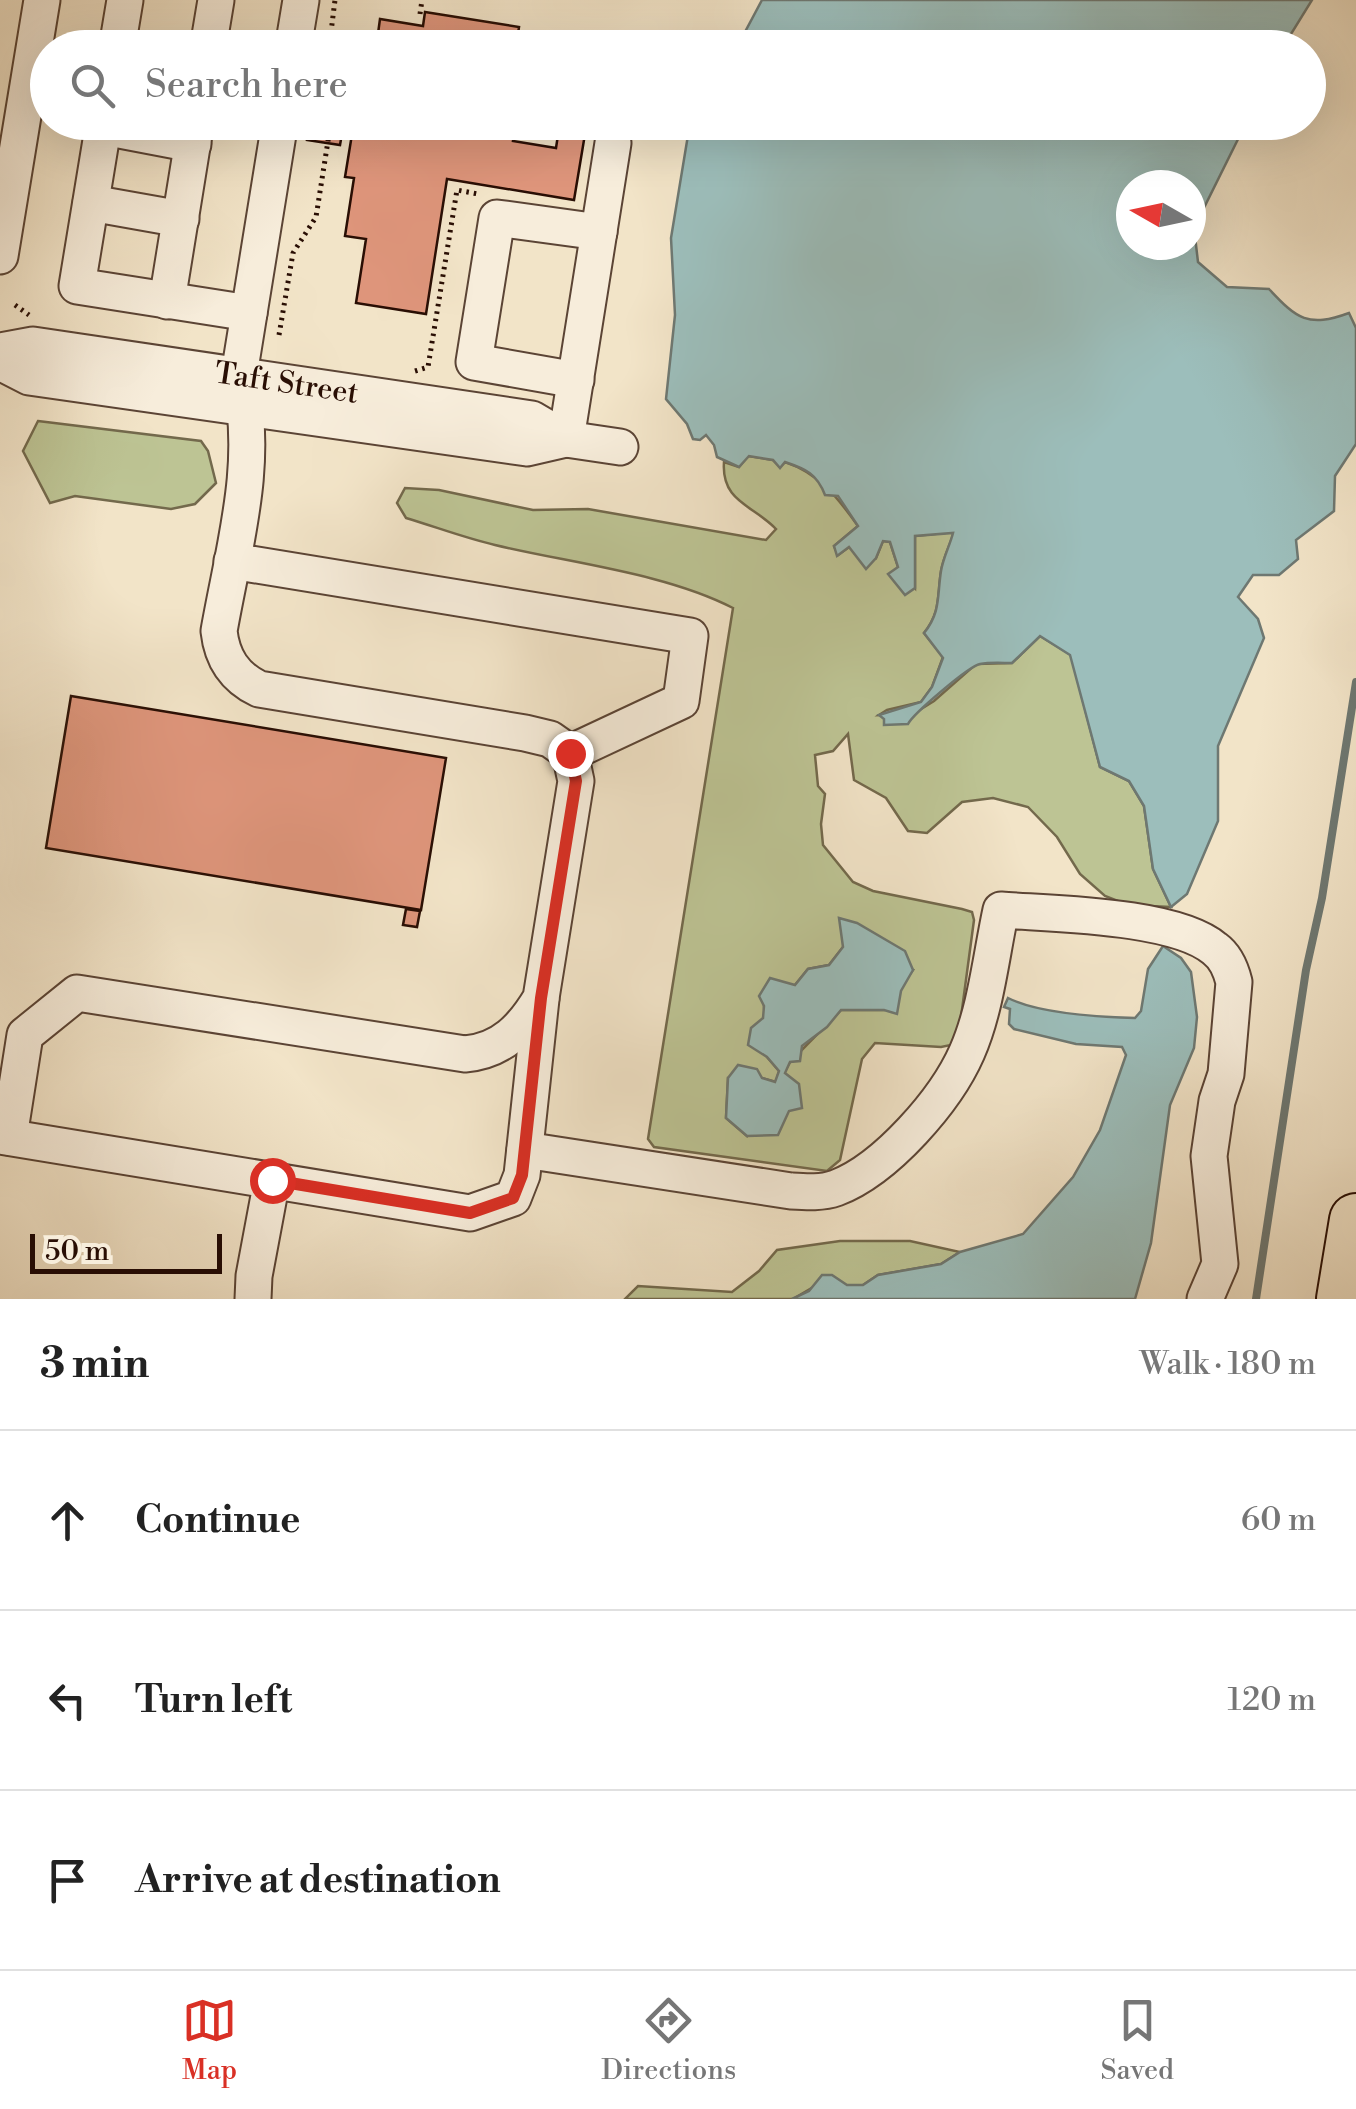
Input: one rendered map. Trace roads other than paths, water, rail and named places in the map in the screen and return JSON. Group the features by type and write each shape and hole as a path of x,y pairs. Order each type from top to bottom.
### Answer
{"highway":[{"path":"1343,1299 1356,1220"}],"street":[{"path":"37,30 42,0"},
{"path":"120,30 124,0"},
{"path":"211,30 216,0"},
{"path":"296,30 301,0"},
{"path":"0,256 30,73"},
{"path":"102,140 77,286 249,314"},
{"path":"167,300 194,140"},
{"path":"277,140 249,314 243,392 247,477 219,631 226,658 244,682 276,694 550,738 570,753 576,781 541,998 522,1175 513,1198 470,1213 5,1136 26,1035 77,993 465,1054 497,1046 526,1023 541,998"},
{"path":"566,439 613,143"},
{"path":"91,203 180,219"},
{"path":"576,380 474,362 498,218 599,232"},
{"name":"Taft Street","path":"0,351 33,345 243,392"},
{"name":"Taft Street","path":"0,362 29,377 532,419 566,439 620,448"},
{"path":"232,561 690,636 681,701 570,753"},
{"path":"525,1150 791,1191 835,1188 878,1163 924,1117 951,1081 974,1034 1002,910 1141,922 1193,937 1216,949 1231,970 1234,982 1226,1074 1208,1156 1220,1264 1205,1299"},
{"path":"253,1299 272,1180"}],"water":[{"path":"762,0 1312,0 1293,30 746,30"},
{"path":"687,140 1238,140 1206,204 1206,170 1116,170 1116,260 1198,260 1227,287 1269,289 1304,318 1323,320 1349,313 1356,328 1356,444 1335,476 1334,511 1296,540 1298,559 1279,575 1253,575 1238,597 1258,619 1264,638 1218,746 1218,821 1187,894 1171,907 1153,869 1144,806 1129,781 1100,767 1070,655 1040,636 1012,663 980,664 965,673 908,724 884,725 879,715 921,702 932,687 943,658 924,633 936,611 942,566 953,533 915,536 915,588 905,595 888,574 898,567 890,542 883,541 866,569 849,547 837,556 834,546 858,526 838,496 825,495 810,473 785,462 780,468 773,460 749,456 739,467 717,457 706,435 700,440 693,439 687,424 666,399 675,315 671,238"},
{"path":"839,918 857,923 905,951 913,970 901,991 897,1014 884,1010 841,1010 802,1046 800,1061 790,1062 785,1073 799,1084 802,1108 789,1111 778,1135 747,1136 726,1118 728,1078 738,1065 757,1069 762,1078 775,1082 779,1071 767,1057 748,1045 751,1028 763,1018 764,1006 759,996 770,978 795,985 808,969 829,965 843,947"},
{"path":"1163,946 1181,958 1191,972 1197,1017 1194,1048 1170,1105 1151,1243 1135,1299 792,1299 809,1291 822,1275 832,1275 847,1285 863,1285 878,1275 941,1264 960,1252 1023,1234 1073,1177 1100,1130 1126,1055 1122,1047 1076,1044 1014,1029 1009,1024 1010,1009 1004,1007 1008,998 1052,1011 1135,1018 1141,1011 1148,969"}],"waterway":[{"path":"1256,1299 1306,970 1322,898 1356,682"}]}
